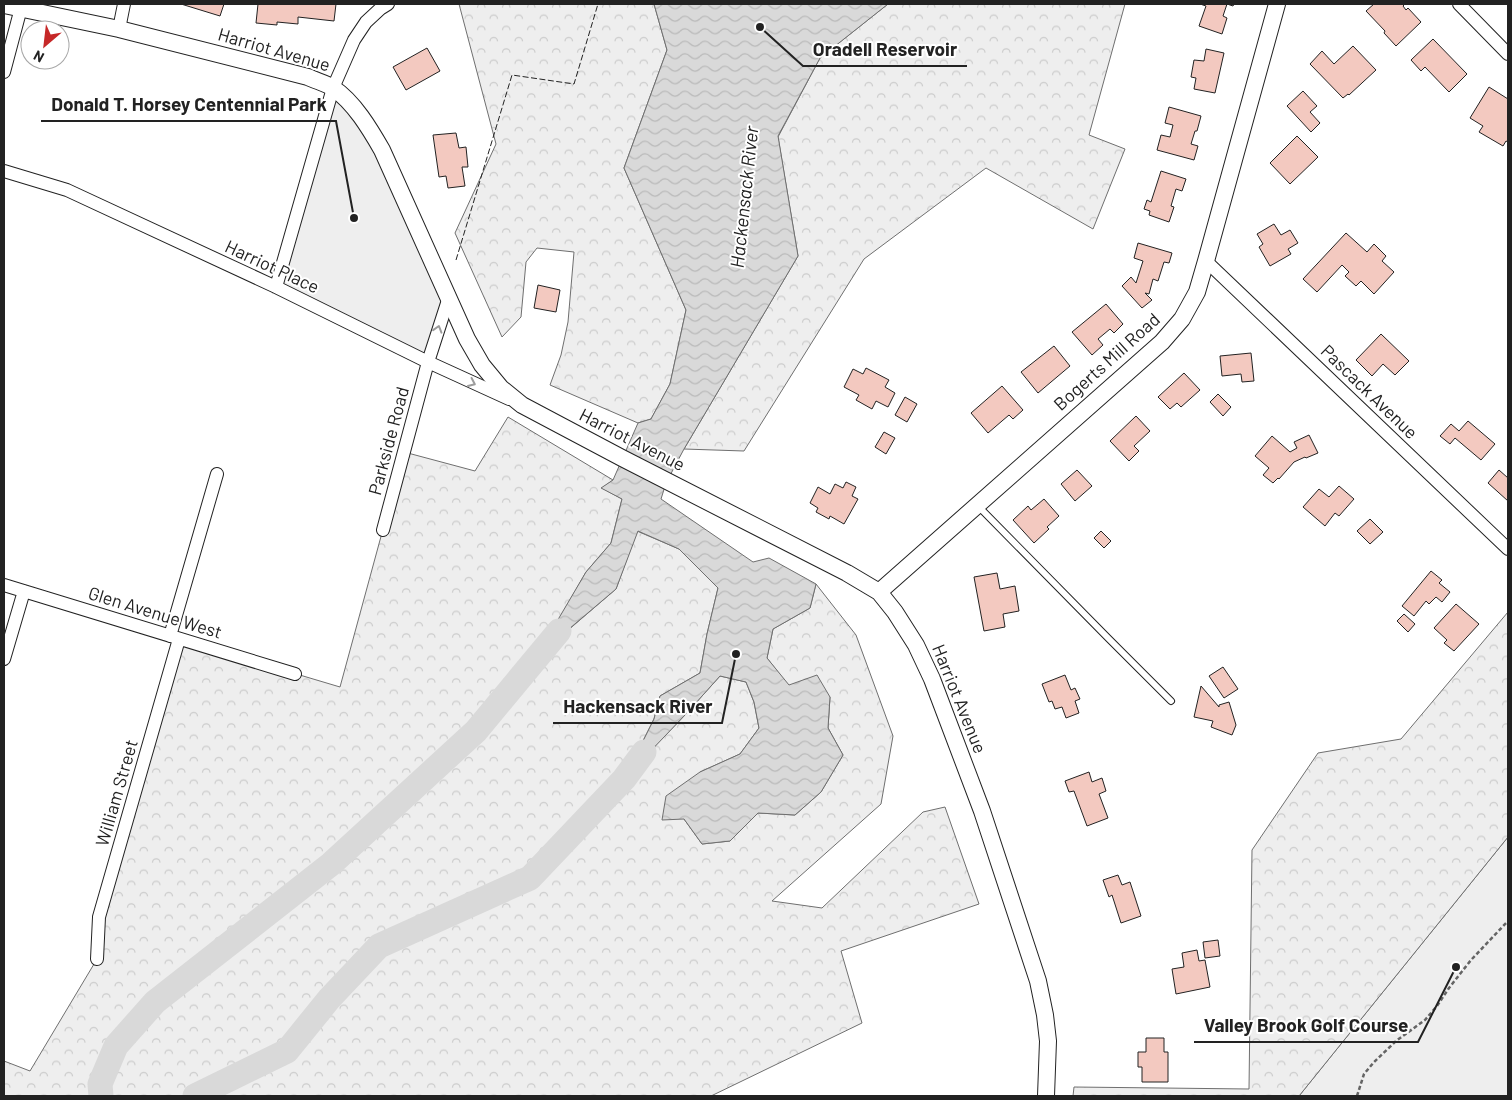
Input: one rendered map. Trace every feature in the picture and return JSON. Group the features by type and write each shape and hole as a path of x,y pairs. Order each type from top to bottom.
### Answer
{"street":[{"path":"119,29 124,4"},
{"path":"276,287 333,88 354,40 366,22 388,4"},
{"name":"Bogerts Mill Road","path":"878,592 1162,342 1182,320 1196,292 1206,261 1276,4"},
{"path":"1458,4 1508,54"},
{"name":"Harriot Avenue","path":"4,5 119,29 308,77 333,88 367,124 382,150 467,339 482,365 501,388 522,405 847,573 878,592 895,612 918,649 938,696 995,849 1032,962 1043,1007 1048,1041 1046,1096"},
{"path":"4,72 21,8"},
{"name":"Harriot Place","path":"4,170 67,190 276,287 428,362 522,405"},
{"name":"Pascack Avenue","path":"1206,261 1508,549"},
{"name":"Parkside Road","path":"383,530 428,362 449,297"},
{"name":"William Street","path":"97,959 99,917 217,474"},
{"name":"Glen Avenue West","path":"4,586 295,674"},
{"path":"4,659 24,591"}],"lane":[{"path":"977,505 1108,640 1171,701"}],"path":[{"path":"1357,1096 1364,1074 1374,1062 1396,1041 1425,1020 1471,960 1508,921"}],"green space":[{"path":"459,4 654,4 667,50 624,168 686,310 670,384 651,419 638,423 550,385 561,355 568,322 574,252 537,248 526,262 521,317 502,337 455,233 496,144"},
{"path":"888,4 1125,4 1089,135 1125,149 1093,229 986,168 864,259 744,451 684,449 798,256 778,137 820,58"},
{"path":"333,88 348,102 449,297 428,362 276,287"},
{"path":"508,417 613,480 602,488 622,499 611,543 586,572 538,656 616,589 637,531 679,549 718,588 700,673 660,696 654,719 625,777 720,676 746,682 754,702 759,728 740,754 700,772 684,819 702,844 730,841 758,813 795,815 821,792 843,755 828,728 830,697 788,685 767,658 773,629 810,608 816,584 856,635 893,736 881,804 772,901 822,908 923,812 945,807 979,904 841,951 862,1023 711,1096 4,1096 4,1061 30,1071 97,959 99,917 179,639 340,687 404,452 475,471"},
{"path":"1508,612 1508,837 1299,1096 1073,1096 1074,1087 1249,1089 1252,850 1318,753 1401,739"},
{"path":"1508,837 1508,1096 1299,1096"}],"water":[{"path":"654,4 888,4 820,58 778,136 798,256 684,449 666,483 661,499 753,562 769,558 816,584 810,608 773,629 767,658 789,685 817,675 830,697 828,728 843,755 821,792 795,815 758,813 730,841 702,844 684,819 662,820 666,796 700,772 740,754 759,728 754,702 746,682 720,676 624,779 654,719 660,696 700,673 718,588 679,549 638,531 616,589 536,657 586,572 611,543 622,499 601,488 613,480 638,423 651,419 670,384 686,310 624,168 667,50"}],"building":[{"path":"181,4 224,4 220,16"},
{"path":"258,4 336,4 334,21 298,17 298,24 277,22 277,25 256,23"},
{"path":"1200,4 1227,4 1223,16 1227,18 1222,34 1199,26 1206,6"},
{"path":"1374,4 1403,4 1406,10 1408,8 1421,22 1396,46 1366,11"},
{"path":"1433,39 1467,74 1449,92 1425,67 1421,71 1411,60"},
{"path":"1353,46 1376,70 1349,95 1343,98 1310,64 1322,51 1334,64"},
{"path":"427,48 440,71 406,90 393,67"},
{"path":"1206,49 1224,53 1215,93 1194,89 1196,78 1191,77 1194,60 1204,61"},
{"path":"1489,87 1508,99 1508,142 1506,141 1503,146 1479,132 1483,126 1470,118"},
{"path":"1303,91 1317,106 1310,112 1320,123 1311,132 1287,106"},
{"path":"1169,107 1201,116 1191,144 1198,146 1194,160 1157,150 1161,135 1170,137 1173,125 1165,123"},
{"path":"456,133 459,148 466,147 468,167 462,167 465,186 448,188 446,176 439,177 433,135"},
{"path":"1297,136 1318,157 1290,184 1270,163"},
{"path":"1161,171 1186,179 1182,191 1176,189 1171,206 1174,207 1169,222 1149,215 1150,211 1144,209 1147,200 1151,202"},
{"path":"1274,224 1281,235 1290,230 1298,243 1288,249 1291,254 1270,266 1259,247 1263,244 1257,234"},
{"path":"1346,233 1367,252 1374,244 1386,256 1382,261 1394,272 1374,294 1361,281 1356,286 1345,276 1349,272 1342,265 1317,292 1303,279"},
{"path":"1138,243 1172,253 1169,263 1164,262 1158,281 1153,279 1149,294 1145,293 1152,300 1142,308 1122,286 1131,277 1136,283 1143,261 1134,258"},
{"path":"538,285 560,290 556,312 534,308"},
{"path":"1106,304 1123,324 1114,333 1110,329 1098,339 1103,345 1092,355 1072,332"},
{"path":"1381,334 1409,361 1395,375 1383,364 1372,376 1356,360"},
{"path":"1054,346 1070,366 1038,393 1021,372"},
{"path":"1251,353 1254,381 1242,382 1241,374 1222,376 1220,356"},
{"path":"866,368 889,380 885,387 895,393 888,407 876,401 872,409 856,400 859,395 844,387 853,369 863,374"},
{"path":"1184,373 1200,390 1181,407 1177,403 1170,409 1158,397"},
{"path":"1002,386 1023,410 1013,419 1009,415 988,433 971,413"},
{"path":"1218,394 1231,407 1223,416 1210,402"},
{"path":"905,397 917,404 907,422 895,415"},
{"path":"1136,416 1150,431 1134,446 1139,451 1129,461 1110,441"},
{"path":"1468,421 1495,444 1481,460 1455,438 1450,444 1440,436 1451,424 1459,431"},
{"path":"884,432 895,438 886,454 875,447"},
{"path":"1309,435 1318,453 1294,462 1273,483 1263,475 1269,468 1255,456 1272,436 1290,452 1297,448 1294,442"},
{"path":"1077,470 1092,486 1075,501 1061,484"},
{"path":"1499,470 1508,478 1508,501 1488,483"},
{"path":"846,482 856,487 852,496 858,499 844,524 830,516 829,519 816,512 818,508 810,503 818,487 830,494 835,484 843,488"},
{"path":"1339,486 1354,499 1339,516 1335,513 1325,526 1303,507 1319,489 1329,497"},
{"path":"1044,499 1059,516 1034,543 1013,520 1028,506 1031,510"},
{"path":"1370,519 1383,532 1370,544 1357,531"},
{"path":"1101,531 1111,541 1104,548 1094,538"},
{"path":"1431,571 1442,580 1439,583 1450,592 1442,602 1436,597 1429,604 1426,601 1414,616 1402,606"},
{"path":"997,573 1000,589 1015,586 1019,611 1003,614 1005,627 984,631 974,577"},
{"path":"1456,604 1479,624 1454,651 1444,643 1447,640 1434,628"},
{"path":"1404,614 1415,624 1408,632 1397,621"},
{"path":"1223,667 1238,689 1224,698 1209,676"},
{"path":"1065,675 1071,690 1075,688 1080,699 1075,701 1079,713 1066,718 1062,707 1055,709 1052,701 1049,702 1042,684"},
{"path":"1201,686 1219,707 1219,705 1229,702 1236,725 1232,735 1211,727 1213,721 1194,717"},
{"path":"1089,772 1092,782 1102,778 1106,791 1099,794 1108,818 1087,826 1074,791 1069,792 1065,781"},
{"path":"1118,875 1122,885 1130,882 1141,916 1121,923 1112,895 1109,897 1103,880"},
{"path":"1218,940 1220,956 1205,958 1203,942"},
{"path":"1197,950 1199,961 1205,960 1210,987 1176,994 1172,969 1184,967 1182,953"},
{"path":"1146,1038 1164,1038 1164,1052 1168,1052 1168,1082 1142,1082 1142,1067 1138,1067 1138,1052 1146,1052"}],"waterway":[{"path":"101,1096 100,1084 116,1046 155,1002 331,864 476,731 559,631"},
{"name":"Hackensack River","path":"195,1096 287,1051 329,999 379,946 530,878 624,779 644,752"}],"fence":[{"path":"456,260 512,75 574,84 598,4"}],"place":[{"name":"Oradell Reservoir","path":"760,27"},
{"name":"Donald T. Horsey Centennial Park","path":"354,218"},
{"name":"Hackensack River","path":"736,654"},
{"name":"Valley Brook Golf Course","path":"1456,967"}]}
